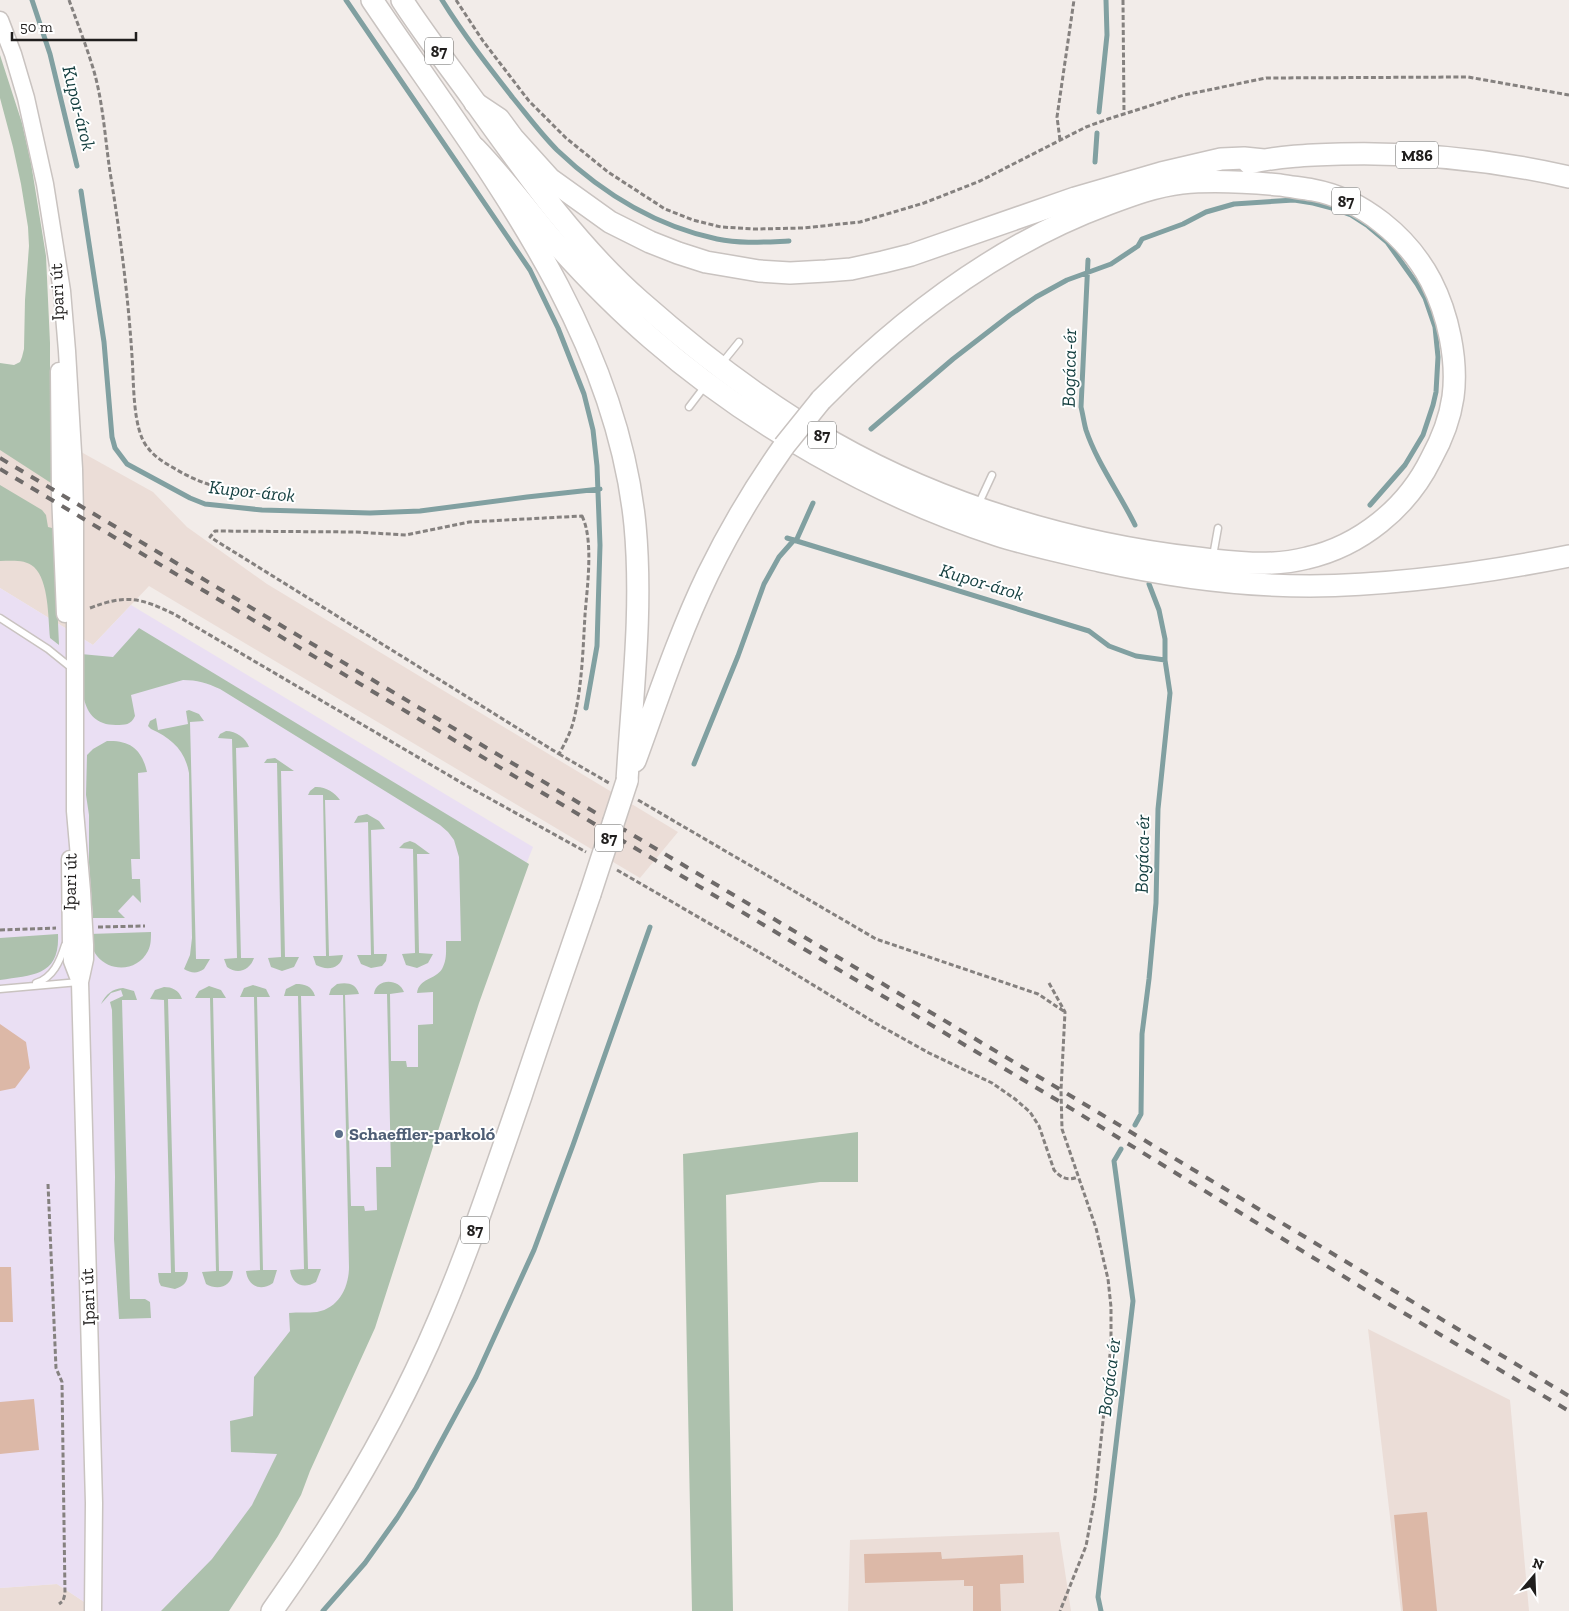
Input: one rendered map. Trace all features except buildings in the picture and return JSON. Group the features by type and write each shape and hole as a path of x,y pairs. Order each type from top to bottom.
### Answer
{"main road":[{"name":"87","path":"372,0 507,197 563,297 601,381 616,423 629,486 638,566 634,750"},
{"name":"87","path":"272,1611 327,1530 375,1450 415,1372 463,1261 488,1194 590,894 627,781 634,750 684,629 708,575 752,494 784,446 821,400 864,357 898,328 966,278 1019,244 1083,213 1145,190 1183,183 1225,182 1256,183 1317,190 1348,201 1374,216 1392,231 1409,249 1428,275 1439,298 1448,324 1454,368 1454,396 1437,448 1412,490 1399,505 1364,534 1347,544 1302,560 1245,562 1212,560 1123,548 1084,540 977,506 893,472 833,442 767,401 714,374 691,344 635,297 582,242 517,161 402,0"},
{"path":"476,103 499,119 513,138 550,179 610,222 650,242 678,253 706,262 759,271 826,272 851,269 911,255 1074,198 1161,173 1221,159 1244,158 1264,160"},
{"path":"475,148 497,171 545,231 594,285 652,339 714,374 774,430 861,478 909,501 996,535 1056,552 1138,570 1258,584 1308,586 1442,577 1569,556"},
{"name":"M86","path":"1145,190 1196,174 1264,160 1306,155 1421,155 1487,162 1569,177"}],"street":[{"path":"0,20 13,54 35,136 55,247"},
{"name":"Ipari út","path":"55,247 62,291 74,477 75,811 85,945 85,959 80,982 94,1502 93,1611"},
{"name":"Ipari út","path":"55,247 62,567 74,734"},
{"name":"Ipari út","path":"75,811 63,927 80,982"}],"lane":[{"path":"689,407 739,342"},
{"path":"977,506 992,475"},
{"path":"1212,560 1218,528"},
{"path":"0,618 48,649 69,666"},
{"path":"28,985 40,982 54,971 62,953 63,927"},
{"path":"0,988 80,982"}],"path":[{"path":"69,0 93,69 104,131 119,224 130,320 135,402 139,432 147,447 161,460 186,476 218,488 246,494 291,498"},
{"path":"456,0 529,101 566,138 608,172 665,209 693,220 722,227 755,229 803,228 860,222 924,203 980,181 1086,127 1108,119 1184,95 1266,78 1468,77 1569,95"},
{"path":"1060,140 1057,117 1074,0"},
{"path":"1123,0 1124,114"},
{"path":"559,754 568,737 574,718 581,665 589,563 586,524 582,516 469,522 406,535 356,532 215,532 210,538 559,754 606,782"},
{"path":"75,609 89,609 102,604 132,599 145,601 174,614 467,786 583,850"},
{"path":"646,804 876,939 1038,994 1065,1012"},
{"path":"622,873 877,1024 1015,1098 1030,1112 1039,1126 1054,1170 1059,1176 1067,1179 1078,1176"},
{"path":"98,927 145,926"},
{"path":"0,930 63,927"},
{"path":"1049,983 1065,1012 1061,1090 1062,1129 1096,1228 1108,1279 1111,1307 1111,1345 1094,1497 1086,1546 1060,1611"},
{"path":"48,1184 56,1368 62,1382 65,1594 60,1604"}],"shaded area":[{"path":"0,405 153,492 187,527 267,584 678,832 640,878 149,586 93,645 0,588"},
{"path":"0,588 93,645 131,605 533,847 283,1471 180,1611 98,1611 57,1584 0,1588"},
{"path":"1368,1329 1510,1400 1529,1611 1401,1611"},
{"path":"1059,1532 1071,1611 848,1611 850,1540"},
{"path":"57,1584 98,1611 0,1611 0,1588"}],"green space":[{"path":"0,55 22,123 31,163 46,256 54,482 51,483 0,450 0,363 14,365 20,362 24,349 29,246 21,184 0,98"},
{"path":"0,485 42,510 46,515 48,527 56,529 55,556 59,645 50,638 47,600 43,581 39,573 30,564 18,561 0,561"},
{"path":"139,628 529,864 479,1003 375,1328 301,1495 278,1536 229,1611 161,1611 212,1559 252,1505 277,1454 231,1452 230,1421 253,1416 254,1377 290,1331 289,1313 325,1310 341,1296 349,1275 343,995 329,995 331,989 337,984 344,983 353,985 359,994 345,995 351,1206 364,1206 365,1211 377,1210 376,1167 391,1167 387,994 374,994 379,985 383,983 393,982 401,987 404,992 390,994 391,1061 406,1061 407,1067 418,1067 418,1025 433,1024 433,992 417,993 418,988 421,984 439,973 444,966 446,941 461,941 459,857 454,840 440,825 211,685 183,680 131,695 135,716 127,724 103,723 94,718 84,700 81,654 113,657"},
{"path":"189,710 199,714 204,721 190,722 196,959 210,959 204,969 199,972 184,969 190,955 192,938 189,773 184,758 176,746 165,736 148,726 150,721 156,718 158,730 188,724 186,711"},
{"path":"226,731 240,736 249,747 236,748 241,958 254,958 250,966 239,971 227,967 224,959 237,958 232,739 218,738 220,734"},
{"path":"107,741 123,742 134,748 142,758 147,772 138,773 140,859 131,859 132,879 140,879 141,903 133,895 118,911 125,918 93,918 89,863 89,815 86,795 87,755"},
{"path":"275,758 294,771 281,771 285,957 299,957 294,967 282,971 271,967 268,958 281,957 277,763 264,763 267,759"},
{"path":"315,787 329,790 340,800 325,800 329,956 343,955 342,960 333,968 316,965 313,956 326,956 323,795 308,795"},
{"path":"367,814 379,821 385,829 371,830 374,954 387,954 386,961 382,966 371,968 361,964 357,955 371,955 368,822 354,823 358,816"},
{"path":"410,841 430,854 417,854 419,953 433,954 428,963 417,968 406,965 402,954 415,953 413,849 399,848 404,843"},
{"path":"151,932 150,946 144,958 138,963 124,967 109,965 97,956 89,934"},
{"path":"58,934 57,948 49,966 42,971 23,977 0,980 0,938"},
{"path":"296,984 308,986 315,996 301,996 308,1269 321,1269 316,1282 307,1285 296,1282 290,1270 304,1269 298,996 284,996 286,989"},
{"path":"253,985 266,989 270,997 257,997 263,1270 277,1270 273,1283 264,1287 252,1284 246,1271 260,1270 254,997 240,997 244,988"},
{"path":"209,986 221,990 226,998 213,998 219,1271 233,1271 230,1281 220,1287 206,1284 202,1272 216,1271 210,998 195,998 199,991"},
{"path":"164,987 175,990 182,999 168,999 175,1272 188,1272 185,1283 175,1289 161,1286 158,1273 171,1273 164,1000 150,999 155,990"},
{"path":"123,988 134,991 137,1000 122,1000 130,1299 145,1299 150,1302 151,1318 119,1319 114,1239 115,1177 112,1010 110,1002 123,996 121,990 111,993 101,1004 110,993"},
{"path":"858,1132 858,1182 820,1182 726,1195 733,1611 692,1611 683,1154"}],"waterway":[{"name":"Kupor-árok","path":"32,0 50,54 77,166"},
{"path":"346,0 530,270 558,328 584,394 593,430 597,466 600,545 597,646 586,708"},
{"path":"442,0 485,62 545,138 574,166 611,194 651,216 694,233 735,242 789,241"},
{"name":"Bogáca-ér","path":"1099,112 1107,35 1106,0"},
{"name":"Bogáca-ér","path":"1095,162 1097,133"},
{"name":"Kupor-árok","path":"81,191 104,342 112,437 115,448 127,464 190,498 205,504 262,510 370,513 420,511 600,489"},
{"path":"871,429 953,359 1010,315 1036,297 1067,280 1111,264 1138,246 1142,239 1183,224 1206,212 1234,204 1294,200 1313,203 1351,215 1387,242 1425,298 1435,327 1438,357 1436,392 1423,435 1405,465 1370,505"},
{"name":"Bogáca-ér","path":"1088,260 1081,407 1086,430 1096,454 1135,525"},
{"path":"796,541 813,503"},
{"name":"Kupor-árok","path":"787,538 1089,631 1109,646 1136,656 1165,660"},
{"path":"694,764 738,656 764,584 779,557 794,540"},
{"name":"Bogáca-ér","path":"1135,1125 1141,1114 1142,1034 1156,903 1158,809 1170,693 1165,660 1165,639 1159,610 1149,584"},
{"path":"323,1611 365,1563 397,1518 416,1488 476,1377 534,1250 650,927"},
{"name":"Bogáca-ér","path":"1101,1611 1098,1597 1133,1301 1114,1161 1121,1149"}],"railway":[{"path":"0,458 1061,1090 1569,1396"},
{"path":"0,469 1062,1103 1382,1300 1569,1411"}],"place":[{"name":"Schaeffler-parkoló","path":"339,1134"}]}
